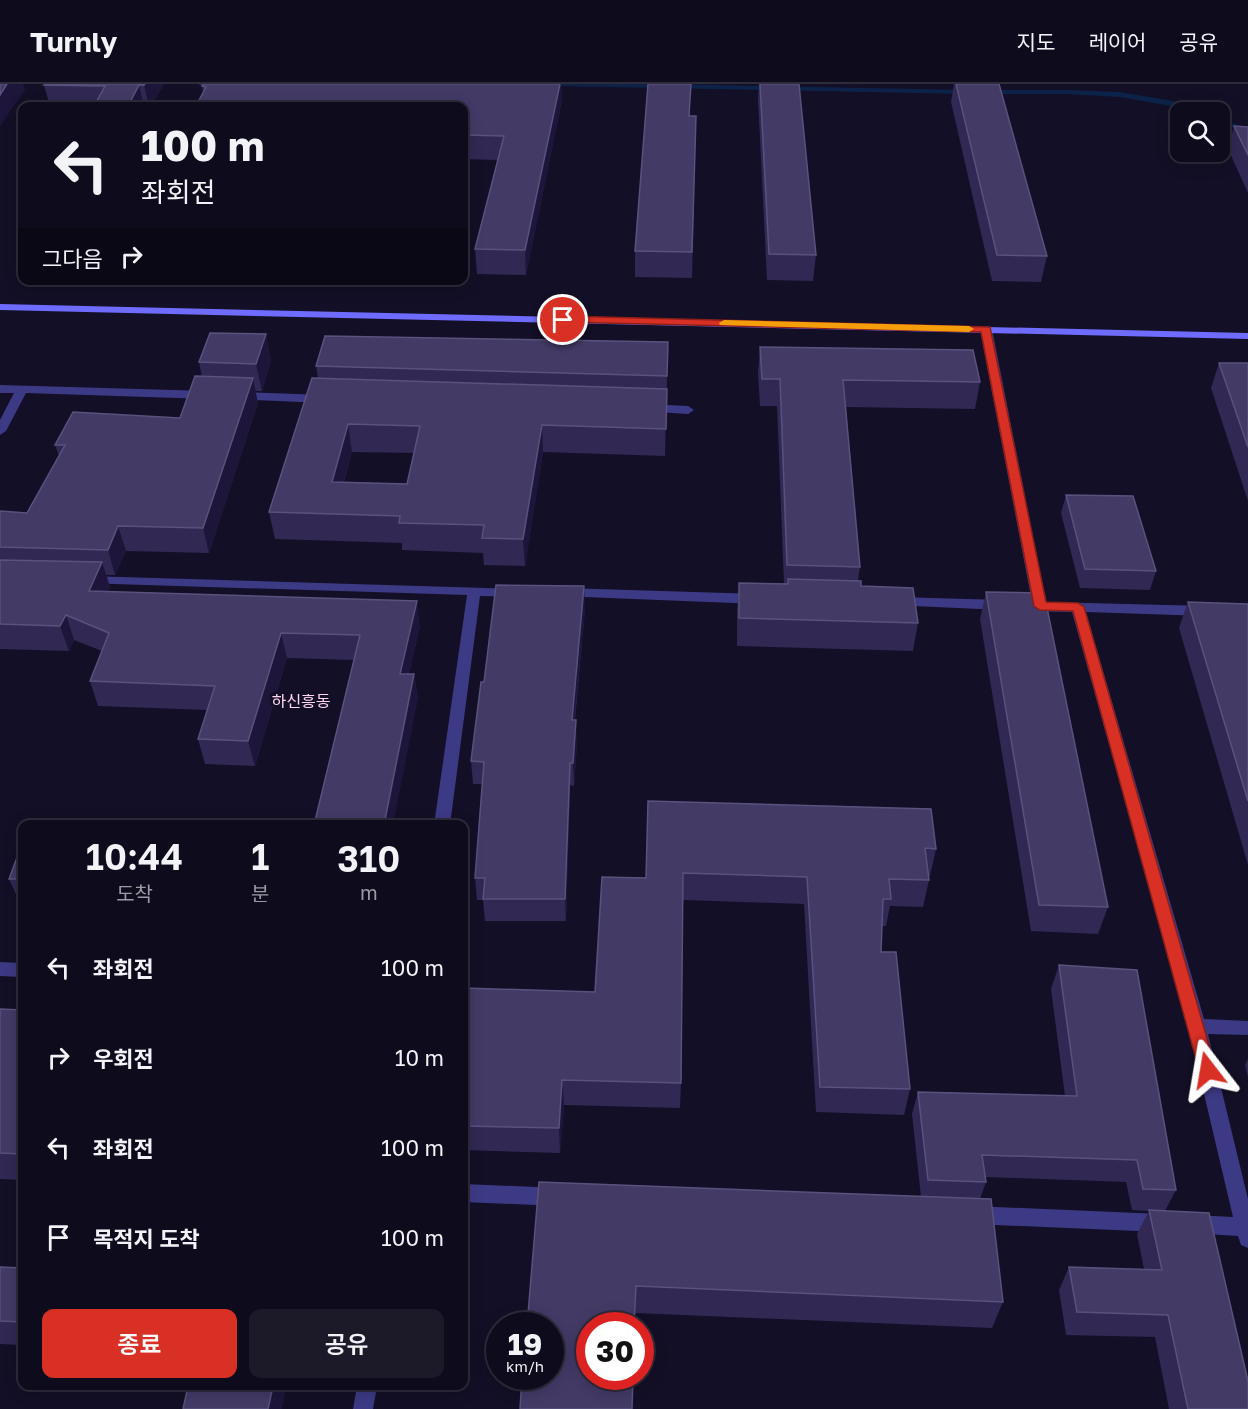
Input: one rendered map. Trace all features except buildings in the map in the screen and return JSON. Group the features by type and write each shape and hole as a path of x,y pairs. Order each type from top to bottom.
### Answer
{"street":[{"path":"0,307 1248,336"},
{"path":"986,329 1040,606"},
{"path":"0,389 343,399"},
{"path":"0,431 22,390"},
{"path":"629,408 688,410"},
{"path":"71,580 769,599"},
{"path":"443,820 474,591"},
{"path":"887,602 1225,611"},
{"path":"949,1214 1247,1233 1197,1026 1078,607"},
{"path":"0,969 18,970"},
{"path":"1197,1026 1248,1028"},
{"path":"468,1193 582,1198"},
{"path":"363,1409 366,1390"}],"waterway":[{"path":"555,84 968,92"},
{"path":"985,92 1093,93 1147,98 1170,103"},
{"path":"1230,125 1248,131"}],"slow traffic":[{"path":"724,323 969,329"}],"district":[{"name":"하신흥동","path":"301,701"}],"route":[{"path":"563,320 986,329 1040,606 1078,607 1208,1070"}]}
